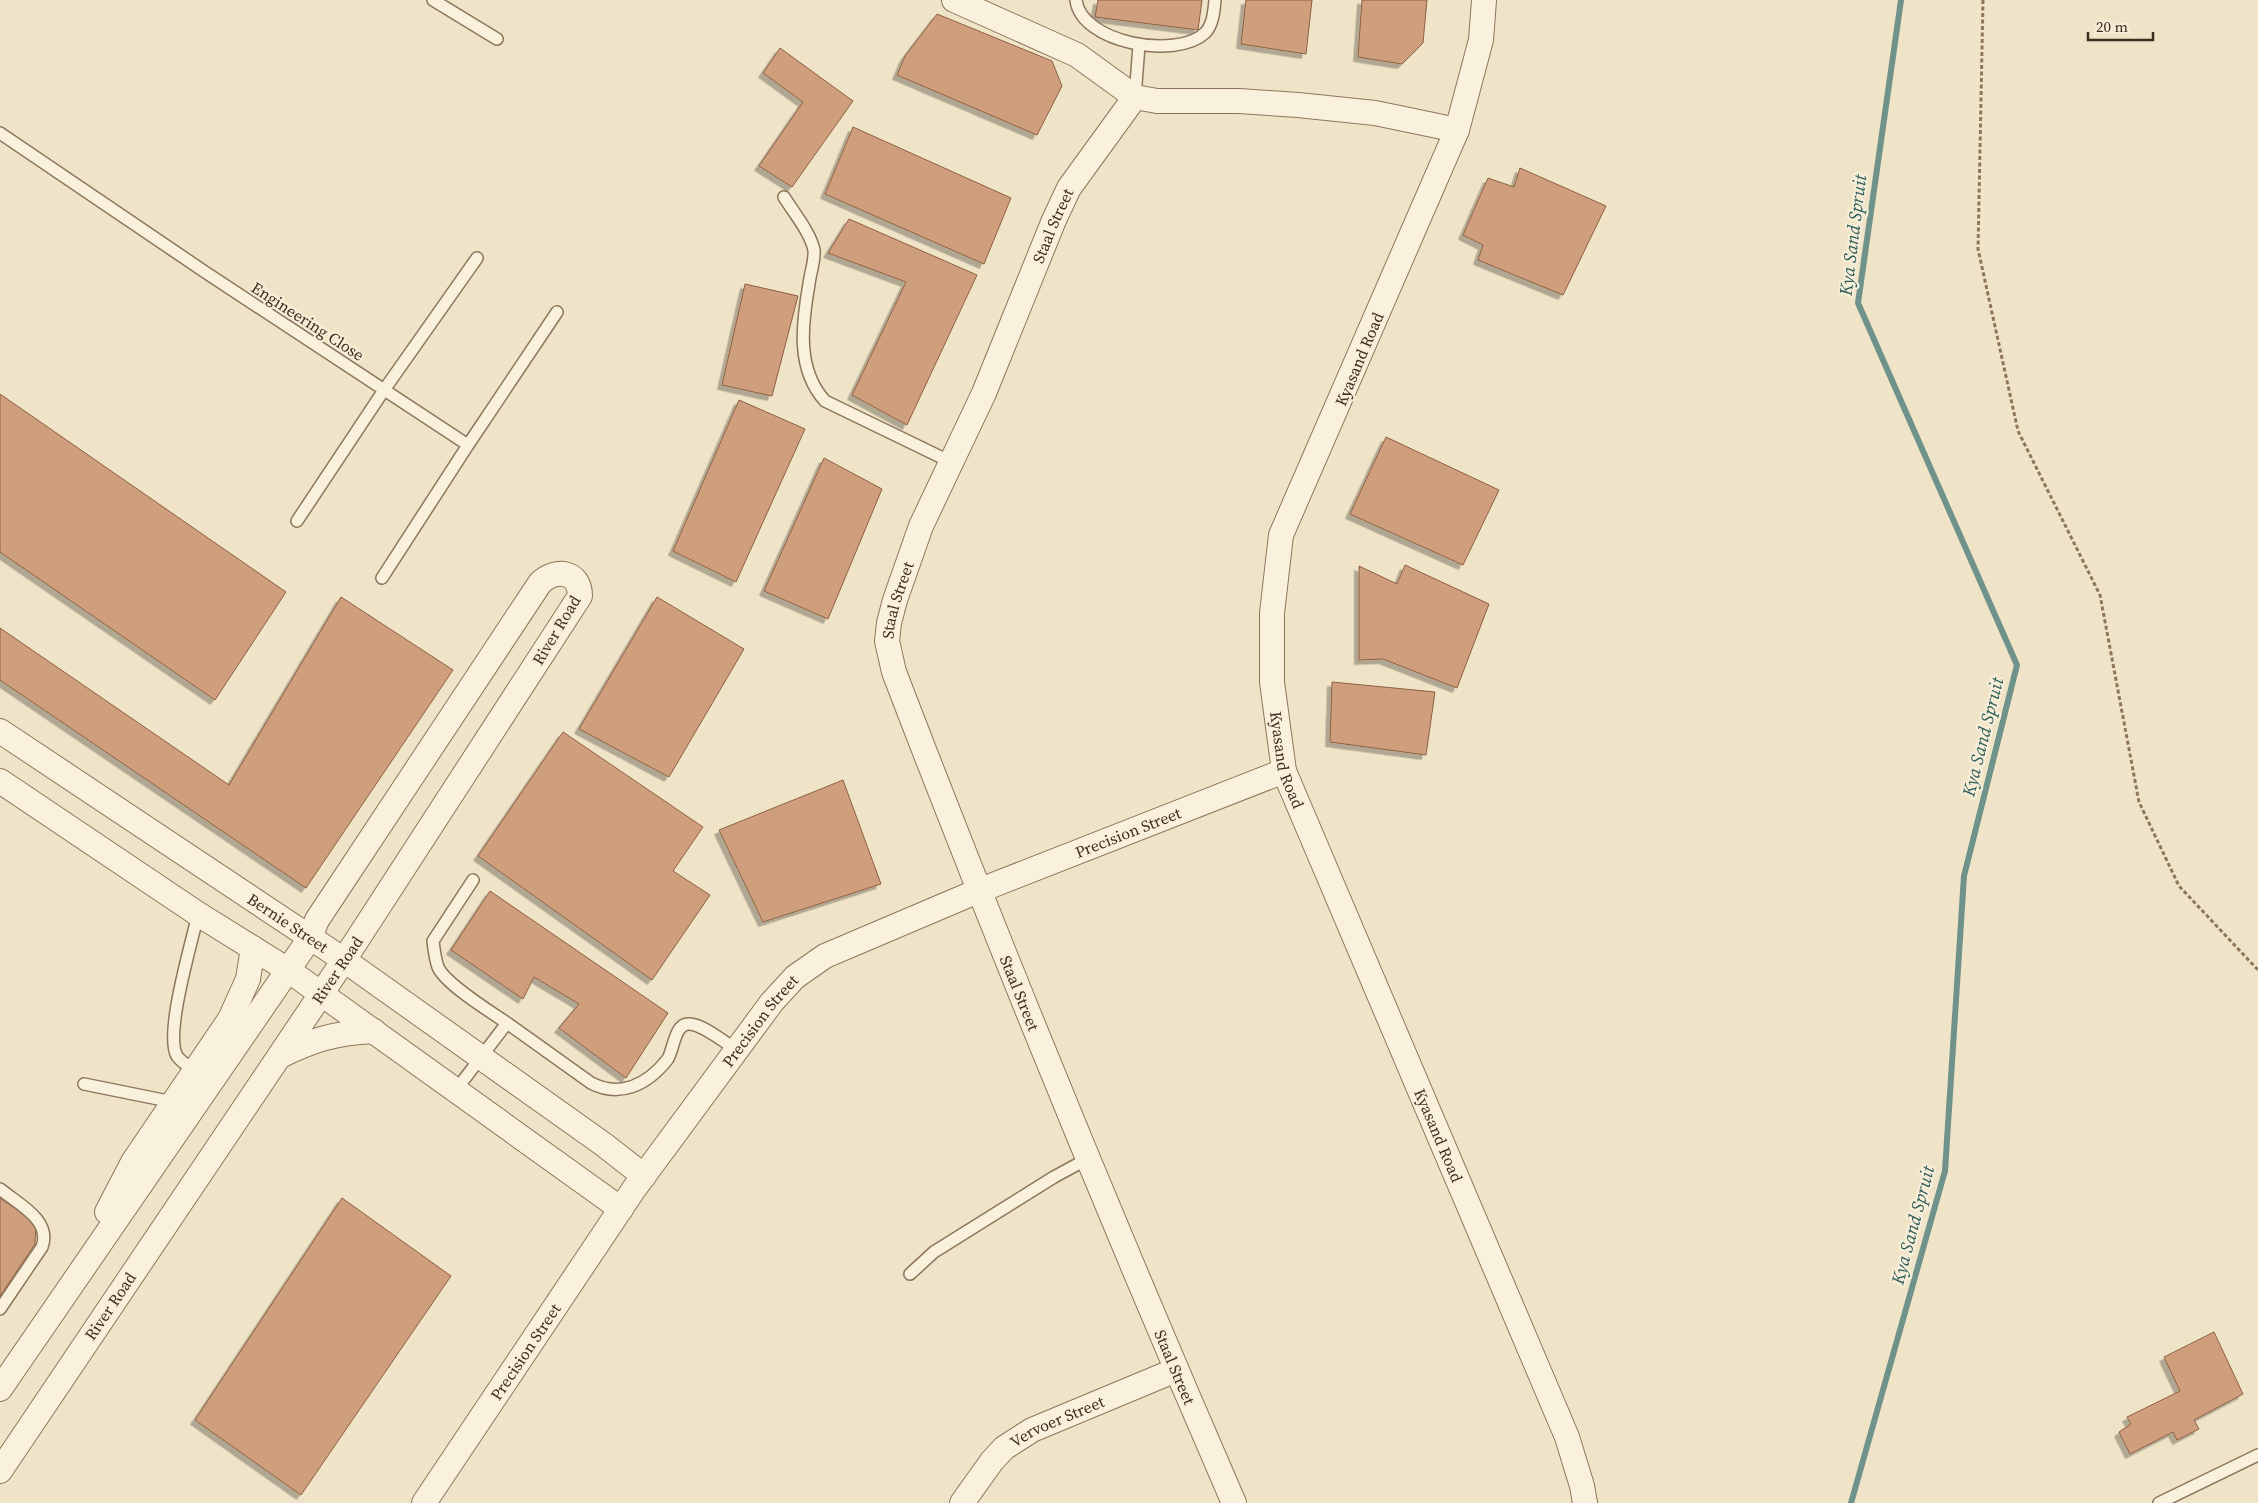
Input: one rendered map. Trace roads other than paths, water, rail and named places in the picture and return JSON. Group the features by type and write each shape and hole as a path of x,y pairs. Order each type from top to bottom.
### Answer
{"street":[{"path":"954,0 1077,55 1135,97 1157,101 1239,101 1298,105 1375,114 1457,130"},
{"name":"Kyasand Road","path":"1484,0 1481,40 1457,130 1281,535 1272,613 1272,682 1284,771 1567,1437 1582,1486 1585,1503"},
{"name":"Staal Street","path":"1135,97 1069,188 1054,220 984,393 921,526 898,590 889,624 887,641 894,672 978,891 1176,1370 1234,1503"},
{"name":"River Road","path":"0,1389 310,938 317,920 540,583 555,573 562,573 569,577 576,583 580,596 344,960 0,1471"},
{"name":"Bernie Street","path":"0,731 344,960 480,1059 603,1144 644,1176"},
{"name":"Precision Street","path":"424,1503 620,1209 772,1002 795,978 825,956 978,891 1284,771"},
{"path":"0,781 198,914 288,970 620,1209"},
{"path":"92,1253 115,1193 132,1162 230,1019 248,979 253,948"},
{"path":"277,1057 309,1042 348,1032 374,1031"},
{"name":"Vervoer Street","path":"962,1503 992,1461 1004,1448 1032,1430 1176,1370"}],"lane":[{"path":"433,0 497,39"},
{"path":"1076,0 1084,20 1096,29 1139,45 1178,45 1196,39 1206,31 1213,17 1215,0"},
{"path":"1135,97 1139,45"},
{"name":"Engineering Close","path":"0,133 205,272 468,444"},
{"path":"784,197 811,241 814,253 804,312 802,340 809,376 816,391 825,401 952,462"},
{"path":"297,521 384,390 477,258"},
{"path":"382,578 468,444 557,312"},
{"path":"473,880 433,941 438,969 447,980 590,1083 614,1090 627,1089 640,1084 668,1059 677,1032 684,1025 690,1024 705,1030 737,1050"},
{"path":"195,1070 184,1064 176,1054 174,1021 198,914"},
{"path":"456,1090 507,1023"},
{"path":"84,1084 173,1102"},
{"path":"910,1274 934,1252 1054,1177 1089,1158"},
{"path":"0,1189 37,1219 44,1228 46,1237 42,1247 0,1309"},
{"path":"2159,1503 2258,1455"}],"waterway":[{"name":"Kya Sand Spruit","path":"1851,1503 1945,1171 1964,876 2017,665 1858,303 1901,0"}]}
